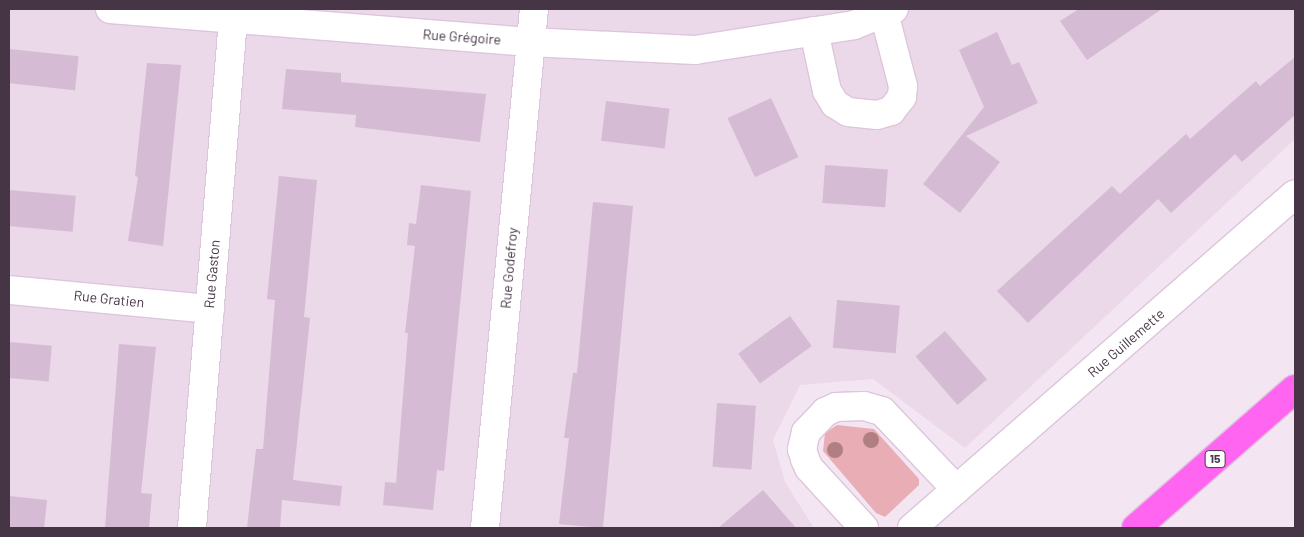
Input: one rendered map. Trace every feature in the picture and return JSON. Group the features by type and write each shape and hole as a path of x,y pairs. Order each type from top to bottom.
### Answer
{"highway":[{"name":"15","path":"1136,528 1295,389"}],"street":[{"name":"Rue Grégoire","path":"110,9 530,42 695,50 814,31 854,25 889,11 903,86 902,98 891,111 877,115 848,112 835,104 827,91 814,31"},
{"name":"Rue Godefroy","path":"485,528 534,9"},
{"name":"Rue Gaston","path":"192,528 233,20"},
{"name":"Rue Guillemette","path":"912,528 1295,194"},
{"name":"Rue Gratien","path":"9,290 210,309"},
{"path":"864,528 809,468 802,450 806,432 819,417 836,407 856,406 882,411 956,489"}],"shaded area":[{"path":"9,9 1295,9 1295,139 965,448 873,379 800,385 773,440 785,482 814,528 9,528"},
{"path":"837,425 874,429 919,479 919,485 885,517 876,513 823,451 825,433"}],"building":[{"path":"1079,9 1162,9 1087,60 1060,21"},
{"path":"997,32 1012,65 1019,62 1038,103 966,136 1000,162 960,213 923,184 984,107 959,50"},
{"path":"9,49 79,56 75,90 9,83"},
{"path":"1295,57 1295,115 1242,162 1235,154 1171,213 1158,199 1028,323 997,291 1112,186 1120,194 1186,134 1190,139 1256,81 1260,86"},
{"path":"147,63 181,65 163,246 128,241 138,177 135,176"},
{"path":"286,69 341,73 341,82 486,94 480,142 355,127 356,115 282,109"},
{"path":"771,98 798,157 755,177 727,118"},
{"path":"606,101 670,109 665,149 601,141"},
{"path":"825,165 888,169 885,207 822,203"},
{"path":"279,176 317,180 304,317 310,318 293,480 342,486 340,506 282,500 280,528 247,528 256,449 263,449 275,300 267,299"},
{"path":"421,185 471,191 444,471 437,470 433,510 383,505 385,482 396,483 408,333 405,333 415,246 407,245 409,223 416,224"},
{"path":"9,190 76,196 73,232 9,226"},
{"path":"593,202 633,206 603,528 559,524 569,438 564,438 573,373 577,373"},
{"path":"837,300 900,305 896,353 833,348"},
{"path":"790,316 812,346 760,384 738,354"},
{"path":"945,331 987,379 958,405 916,357"},
{"path":"9,342 52,346 49,382 9,378"},
{"path":"119,344 156,347 141,493 152,494 149,528 105,528"},
{"path":"717,403 756,406 751,470 713,467"},
{"path":"763,490 796,528 718,528"},
{"path":"9,496 47,500 44,528 9,528"}]}
